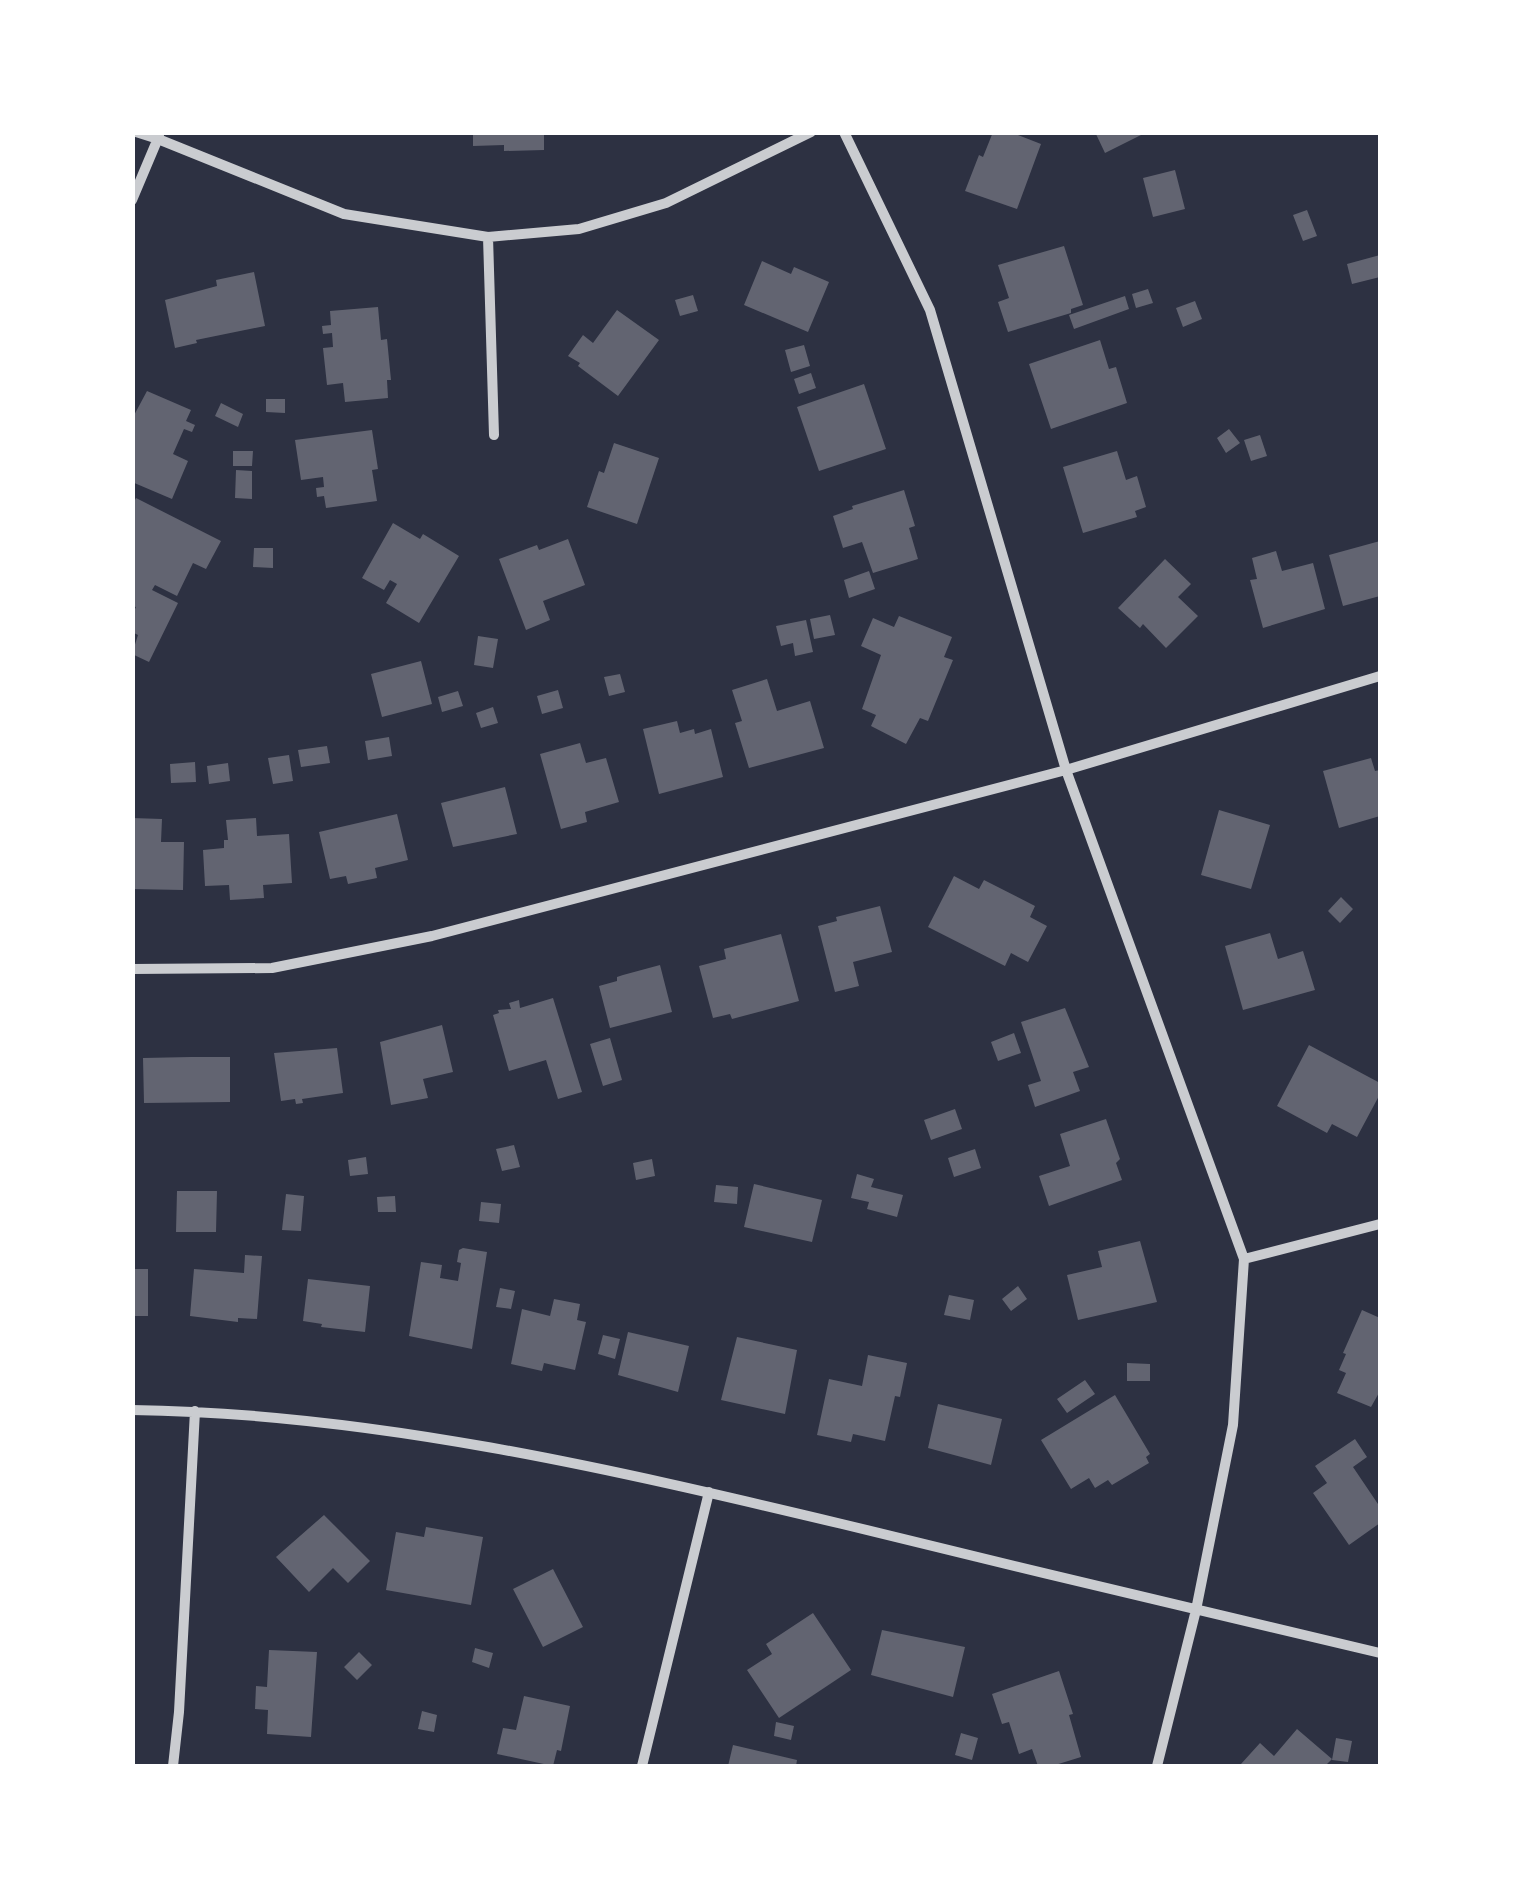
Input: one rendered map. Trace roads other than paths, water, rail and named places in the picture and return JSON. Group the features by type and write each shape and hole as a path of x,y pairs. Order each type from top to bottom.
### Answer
{"street":[{"path":"136,132 160,136 344,214 488,237 579,229 666,204 810,132"},
{"path":"844,132 930,310 1066,770 1244,1258 1233,1425 1196,1610 1157,1766"},
{"path":"132,200 160,136"},
{"path":"488,237 494,434"},
{"path":"132,968 272,968 432,936 1066,770 1380,676"},
{"path":"1244,1258 1380,1224"},
{"path":"132,1410 195,1411 425,1436 708,1492 1380,1652"},
{"path":"173,1766 195,1411"},
{"path":"642,1766 708,1492"}]}
